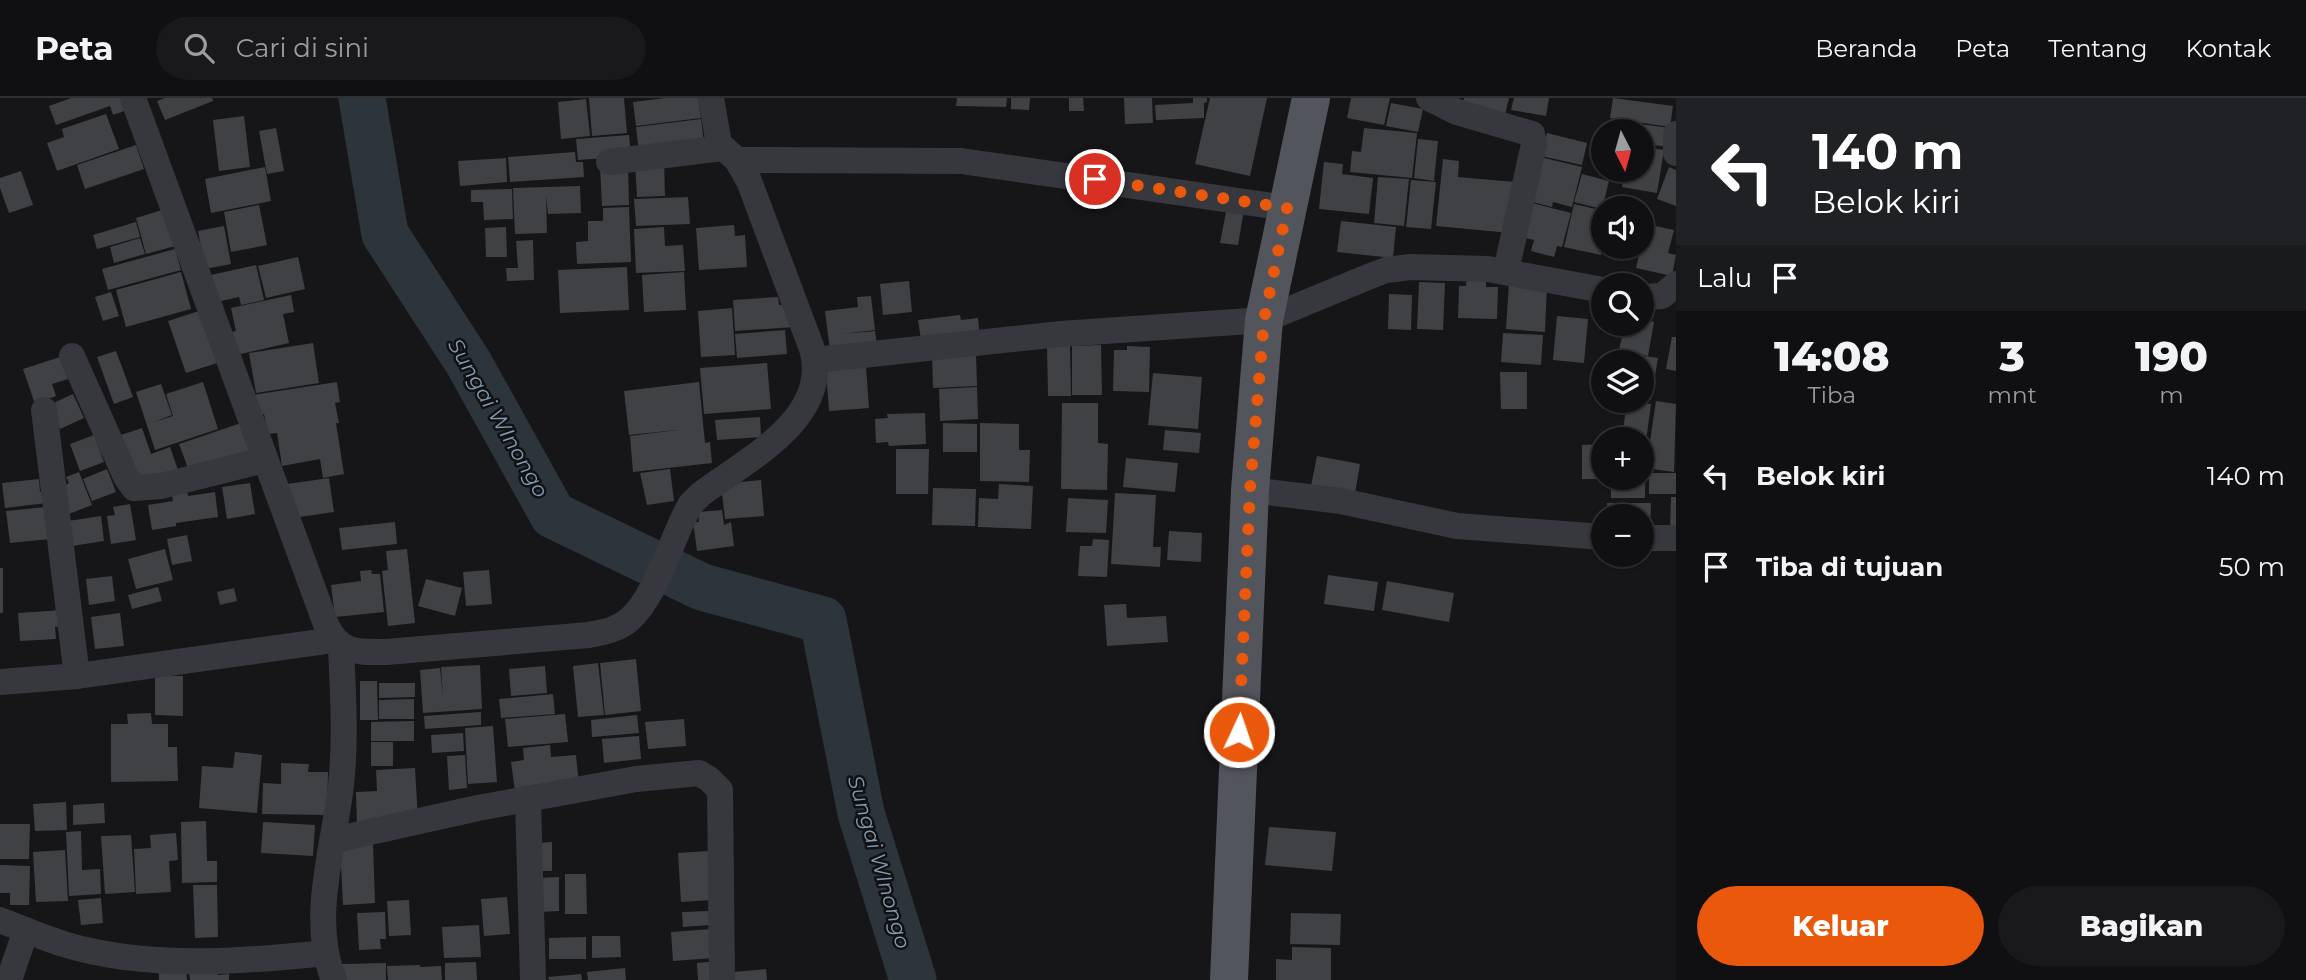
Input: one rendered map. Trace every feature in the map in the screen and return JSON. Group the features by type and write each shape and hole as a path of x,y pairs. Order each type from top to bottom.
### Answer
{"main road":[{"path":"1229,980 1250,490 1264,320 1311,98"}],"street":[{"path":"133,98 171,196 310,585 337,643 345,728 323,933 334,980"},
{"path":"0,682 77,676 337,643 353,650 386,652 589,635 618,627 628,621 644,601 690,505 779,437 796,419 815,382 815,360 755,194 716,136 711,98"},
{"path":"1429,98 1457,112 1532,134 1534,144 1506,271"},
{"path":"1676,134 1676,153"},
{"path":"609,162 729,154 973,162 1287,208"},
{"path":"815,360 1061,334 1264,320 1386,270 1439,266 1506,271 1591,288"},
{"path":"1654,296 1662,296 1676,284"},
{"path":"72,356 126,477 134,488 161,486 264,460"},
{"path":"44,410 77,676"},
{"path":"1250,490 1341,501 1457,526 1591,536"},
{"path":"1654,538 1676,538"},
{"path":"334,840 478,808 528,801 636,779 699,773 720,790 722,980"},
{"path":"528,801 533,980"},
{"path":"0,920 83,950 142,959 243,960 326,953"},
{"path":"9,980 26,930"}],"building":[{"path":"71,98 122,98 127,110 113,115 110,106 56,125 49,106"},
{"path":"165,98 212,98 213,101 165,120 157,101"},
{"path":"589,98 624,98 627,133 592,136"},
{"path":"698,98 701,118 636,126 633,102"},
{"path":"957,98 1007,98 1006,107 956,106"},
{"path":"1011,98 1030,98 1029,110 1011,109"},
{"path":"1069,98 1083,98 1084,111 1069,111"},
{"path":"1124,98 1152,98 1153,123 1125,124"},
{"path":"1193,98 1207,98 1204,103 1204,118 1156,120 1155,105 1193,103"},
{"path":"1210,98 1267,98 1250,176 1195,164"},
{"path":"1351,98 1390,98 1384,125 1347,118"},
{"path":"1464,98 1509,98 1504,119 1461,110"},
{"path":"1514,98 1549,98 1546,116 1511,110"},
{"path":"1613,98 1673,106 1670,127 1654,125 1654,119 1610,118"},
{"path":"586,99 590,136 561,139 558,102"},
{"path":"1391,103 1423,109 1418,132 1386,126"},
{"path":"106,114 119,149 57,171 47,143 64,137 62,129"},
{"path":"244,116 250,167 219,171 213,120"},
{"path":"701,119 704,143 639,152 636,127"},
{"path":"1654,126 1670,128 1667,147 1654,145"},
{"path":"276,128 284,171 267,174 259,131"},
{"path":"1364,128 1417,133 1412,178 1350,172 1352,151 1361,152"},
{"path":"1547,133 1587,143 1582,165 1541,156"},
{"path":"629,135 631,156 578,160 576,139"},
{"path":"1418,139 1438,141 1434,181 1414,178"},
{"path":"136,145 144,169 85,189 77,165"},
{"path":"1654,149 1664,150 1657,193 1622,187 1623,182 1654,182"},
{"path":"575,152 576,162 583,162 584,177 510,182 508,157"},
{"path":"1540,157 1582,167 1572,207 1553,202 1552,207 1529,201"},
{"path":"506,158 507,182 460,186 458,161"},
{"path":"1443,159 1459,161 1458,177 1515,182 1510,233 1436,226"},
{"path":"664,161 665,196 637,197 635,162"},
{"path":"1324,162 1343,164 1342,174 1373,178 1369,214 1319,209"},
{"path":"628,165 629,205 602,206 600,166"},
{"path":"265,167 271,201 211,213 205,179"},
{"path":"1669,167 1676,170 1676,206 1657,199"},
{"path":"21,171 33,205 9,213 0,188 0,178"},
{"path":"1582,174 1591,176 1591,182 1609,182 1605,196 1591,196 1591,206 1574,202"},
{"path":"1378,177 1409,179 1404,226 1374,223"},
{"path":"1411,180 1436,182 1431,229 1406,227"},
{"path":"580,186 581,213 548,214 546,196 547,233 515,234 513,188"},
{"path":"512,189 513,219 484,220 483,202 471,202 471,190"},
{"path":"688,197 690,224 636,226 634,199"},
{"path":"1528,202 1571,213 1562,247 1557,246 1554,257 1531,251 1534,240 1520,237"},
{"path":"1574,204 1591,208 1591,253 1564,247"},
{"path":"259,205 267,245 231,252 224,212"},
{"path":"629,207 631,262 577,264 576,242 588,241 588,221 603,221 603,208"},
{"path":"1227,207 1244,210 1238,245 1220,243"},
{"path":"165,209 175,246 146,254 136,218"},
{"path":"1341,221 1396,227 1393,258 1337,252"},
{"path":"136,222 140,237 97,249 93,235"},
{"path":"734,225 735,236 745,235 747,267 699,270 696,228"},
{"path":"224,226 231,264 205,269 198,231"},
{"path":"1654,226 1674,230 1668,253 1676,255 1672,276 1636,268 1638,259 1654,259"},
{"path":"506,227 507,257 486,257 485,228"},
{"path":"664,227 665,246 683,245 685,271 636,273 634,229"},
{"path":"140,238 145,254 114,263 110,247"},
{"path":"533,240 534,280 507,281 506,268 518,268 516,241"},
{"path":"175,249 181,270 108,290 102,269"},
{"path":"298,257 305,289 266,298 258,266"},
{"path":"256,265 264,300 241,305 239,297 217,302 211,275"},
{"path":"627,267 629,310 560,313 558,270"},
{"path":"181,272 191,309 126,327 116,290"},
{"path":"684,272 686,310 644,312 642,275"},
{"path":"1467,277 1486,277 1486,287 1498,287 1497,319 1458,318 1459,286 1466,286"},
{"path":"909,281 912,312 883,315 880,284"},
{"path":"1419,282 1445,283 1443,330 1417,329"},
{"path":"1509,283 1547,285 1545,332 1506,329"},
{"path":"111,292 119,316 103,321 95,297"},
{"path":"1389,294 1412,295 1411,330 1388,329"},
{"path":"291,295 294,312 283,314 289,343 236,355 231,332 236,331 231,308"},
{"path":"871,296 875,330 842,334 875,331 877,345 830,350 825,311 858,307 857,297"},
{"path":"778,297 779,305 785,305 786,317 794,316 794,327 735,331 733,300"},
{"path":"732,308 735,355 701,357 698,311"},
{"path":"202,310 220,362 186,373 168,321"},
{"path":"960,315 961,320 978,318 980,340 922,346 918,320"},
{"path":"1557,316 1588,319 1584,363 1553,360"},
{"path":"785,330 787,354 737,358 735,334"},
{"path":"1503,333 1543,335 1541,365 1501,362"},
{"path":"1622,336 1652,336 1649,350 1619,350"},
{"path":"1672,337 1676,337 1676,371 1666,369"},
{"path":"313,343 319,383 256,393 249,353"},
{"path":"1101,345 1102,395 1072,395 1072,346"},
{"path":"1047,346 1070,346 1071,396 1048,396"},
{"path":"1127,346 1150,347 1149,392 1113,391 1114,350 1127,350"},
{"path":"116,351 133,397 114,404 97,357"},
{"path":"976,353 977,386 933,388 932,355"},
{"path":"60,357 68,379 52,384 56,396 35,404 23,369"},
{"path":"1654,357 1658,358 1654,382"},
{"path":"767,363 771,409 704,414 700,368"},
{"path":"866,367 869,408 829,411 826,370"},
{"path":"1500,372 1527,372 1527,409 1501,409"},
{"path":"1153,373 1202,377 1198,429 1148,425"},
{"path":"203,382 218,429 155,450 136,392 161,384 172,415 154,422 173,416 166,394"},
{"path":"337,382 340,402 335,403 339,423 336,423 344,474 323,478 320,459 282,466 277,433 268,434 264,414 256,416 253,395"},
{"path":"699,382 705,443 710,442 712,463 633,472 630,436 677,430 629,435 624,391"},
{"path":"977,387 978,419 940,421 939,389"},
{"path":"73,394 84,418 60,429 49,405"},
{"path":"1656,401 1676,404 1674,472 1654,469 1652,427"},
{"path":"1062,403 1098,403 1098,443 1108,444 1107,490 1061,489"},
{"path":"925,413 926,444 889,446 888,442 876,443 875,419 888,418 887,414"},
{"path":"1625,413 1650,413 1648,427 1623,427"},
{"path":"760,417 761,437 717,440 715,420"},
{"path":"241,423 251,450 189,471 179,444"},
{"path":"943,423 977,424 977,452 943,452"},
{"path":"980,423 1019,424 1019,450 1030,450 1029,482 980,481"},
{"path":"142,428 151,454 170,447 179,473 138,486 121,435"},
{"path":"1165,430 1201,433 1199,453 1163,450"},
{"path":"94,435 104,462 80,471 70,444"},
{"path":"1582,445 1591,445 1591,479 1582,479"},
{"path":"896,449 929,449 928,494 896,494"},
{"path":"1317,456 1360,464 1354,499 1310,491"},
{"path":"1126,458 1178,463 1175,492 1123,487"},
{"path":"107,469 116,492 92,501 83,479"},
{"path":"670,469 674,501 647,505 640,473"},
{"path":"79,472 92,505 69,514 63,486 69,483 66,477"},
{"path":"1654,473 1676,473 1676,494 1649,494 1649,490 1654,490"},
{"path":"329,478 334,512 293,518 287,484"},
{"path":"39,479 40,492 45,491 47,503 5,508 2,483"},
{"path":"761,480 764,516 725,519 721,484"},
{"path":"250,483 255,514 227,519 222,487"},
{"path":"999,484 1033,486 1031,529 978,527 979,498 998,499"},
{"path":"933,488 976,489 975,526 932,525"},
{"path":"1611,490 1645,490 1645,498 1611,498"},
{"path":"187,491 188,496 215,492 218,517 176,523 176,526 152,530 148,505 173,501 172,494"},
{"path":"1115,493 1156,495 1153,547 1161,547 1160,567 1111,564"},
{"path":"1671,497 1676,497 1676,532 1670,532"},
{"path":"1068,498 1108,500 1106,533 1066,532"},
{"path":"1607,503 1651,503 1651,504"},
{"path":"130,504 136,540 111,544 107,516 115,515 113,507"},
{"path":"46,507 50,539 10,543 6,511"},
{"path":"722,510 724,525 731,522 734,546 697,551 693,522 699,522 698,512"},
{"path":"101,516 104,541 72,546 68,521"},
{"path":"395,522 397,544 342,550 339,528"},
{"path":"1169,531 1202,533 1201,562 1167,560"},
{"path":"187,535 192,561 172,565 167,539"},
{"path":"1093,539 1109,540 1107,577 1078,576 1080,546 1092,546"},
{"path":"165,549 173,580 136,589 128,559"},
{"path":"407,549 415,623 388,626 382,571 388,570 386,551"},
{"path":"0,568 3,568 3,613 0,613"},
{"path":"371,570 372,574 380,574 384,612 335,617 331,585 361,581 360,571"},
{"path":"489,570 492,604 466,606 463,572"},
{"path":"1328,575 1378,582 1374,611 1324,604"},
{"path":"112,576 115,601 89,605 86,579"},
{"path":"426,579 462,588 455,616 418,606"},
{"path":"1387,581 1454,593 1449,622 1382,610"},
{"path":"158,587 162,601 132,609 128,595"},
{"path":"234,588 237,601 220,605 217,592"},
{"path":"1126,604 1127,618 1166,616 1168,642 1107,646 1104,605"},
{"path":"62,610 63,626 55,627 56,639 20,641 18,613"},
{"path":"120,613 124,646 95,649 91,617"},
{"path":"636,659 641,711 605,715 600,663"},
{"path":"598,663 604,715 578,717 573,666"},
{"path":"480,665 482,709 423,713 420,670 440,668 443,697 441,667"},
{"path":"545,666 547,693 511,696 509,669"},
{"path":"155,676 183,676 183,716 155,715"},
{"path":"360,681 377,681 378,720 360,720"},
{"path":"379,683 415,683 415,697 379,698"},
{"path":"553,694 555,714 501,718 499,699"},
{"path":"414,699 414,719 379,719 379,700"},
{"path":"481,712 481,725 425,729 424,716"},
{"path":"151,713 152,724 168,724 168,747 177,747 178,781 111,782 111,724 128,724 127,714"},
{"path":"565,714 568,742 508,747 505,719"},
{"path":"637,715 639,733 592,737 591,720"},
{"path":"684,719 686,746 648,749 645,722"},
{"path":"414,721 414,741 371,741 371,722"},
{"path":"493,726 497,782 468,784 465,728"},
{"path":"463,733 464,751 432,753 431,735"},
{"path":"639,736 641,759 604,763 602,739"},
{"path":"371,742 393,742 393,766 371,766"},
{"path":"550,745 551,757 576,755 579,785 515,791 511,762 524,760 523,748"},
{"path":"235,752 262,755 257,813 199,808 202,766 233,768"},
{"path":"465,755 467,788 449,790 447,756"},
{"path":"281,763 309,764 308,772 328,772 327,815 262,814 263,783 281,784"},
{"path":"415,768 418,819 357,826 356,792 377,791 376,770"},
{"path":"66,802 67,830 35,831 33,804"},
{"path":"104,803 105,823 73,825 73,805"},
{"path":"206,821 207,861 217,861 217,882 182,883 181,822"},
{"path":"263,822 315,825 313,856 261,853"},
{"path":"0,824 30,824 29,859 0,859"},
{"path":"1269,827 1336,832 1332,871 1265,865"},
{"path":"81,831 82,870 100,869 101,894 69,896 66,832"},
{"path":"176,833 178,860 169,861 171,892 136,894 134,849 151,848 150,835"},
{"path":"131,835 135,892 105,894 101,836"},
{"path":"552,842 552,871 538,871 538,843"},
{"path":"373,844 375,903 343,905 340,845"},
{"path":"65,850 68,901 36,902 33,852"},
{"path":"708,851 711,900 681,902 678,853"},
{"path":"0,865 30,866 29,905 10,905 10,893 0,893"},
{"path":"565,874 586,874 587,914 565,914"},
{"path":"559,877 559,911 539,912 539,878"},
{"path":"193,885 217,885 218,937 195,938"},
{"path":"507,897 510,934 484,936 481,899"},
{"path":"101,898 103,923 81,925 78,900"},
{"path":"409,900 411,935 389,936 387,901"},
{"path":"709,911 710,925 683,927 682,912"},
{"path":"385,912 386,939 380,939 381,949 359,950 357,913"},
{"path":"1291,913 1341,914 1340,945 1290,944"},
{"path":"479,925 481,957 444,958 442,927"},
{"path":"711,929 714,958 673,961 671,932"},
{"path":"592,936 620,936 621,957 592,958"},
{"path":"586,937 586,959 549,959 549,938"},
{"path":"1292,947 1331,948 1331,980 1276,980 1276,959 1292,960"},
{"path":"718,961 720,980 698,980 697,963"},
{"path":"476,962 477,980 445,980 445,963"},
{"path":"386,963 386,980 343,980 342,964"},
{"path":"387,966 441,966 442,980 388,980"},
{"path":"625,968 626,980 588,980 587,972"},
{"path":"186,969 187,980 159,980 159,970"},
{"path":"766,969 767,980 735,980 734,972"},
{"path":"218,970 218,975 229,974 229,980 190,980 189,971"},
{"path":"581,974 582,980 549,980 548,977"}],"waterway":[{"name":"Sungai WInongo","path":"362,98 385,234 468,362 553,515 702,587 823,620 861,813 913,980"}],"route":[{"path":"1095,179 1287,208 1264,320 1250,490 1239,732"}]}
